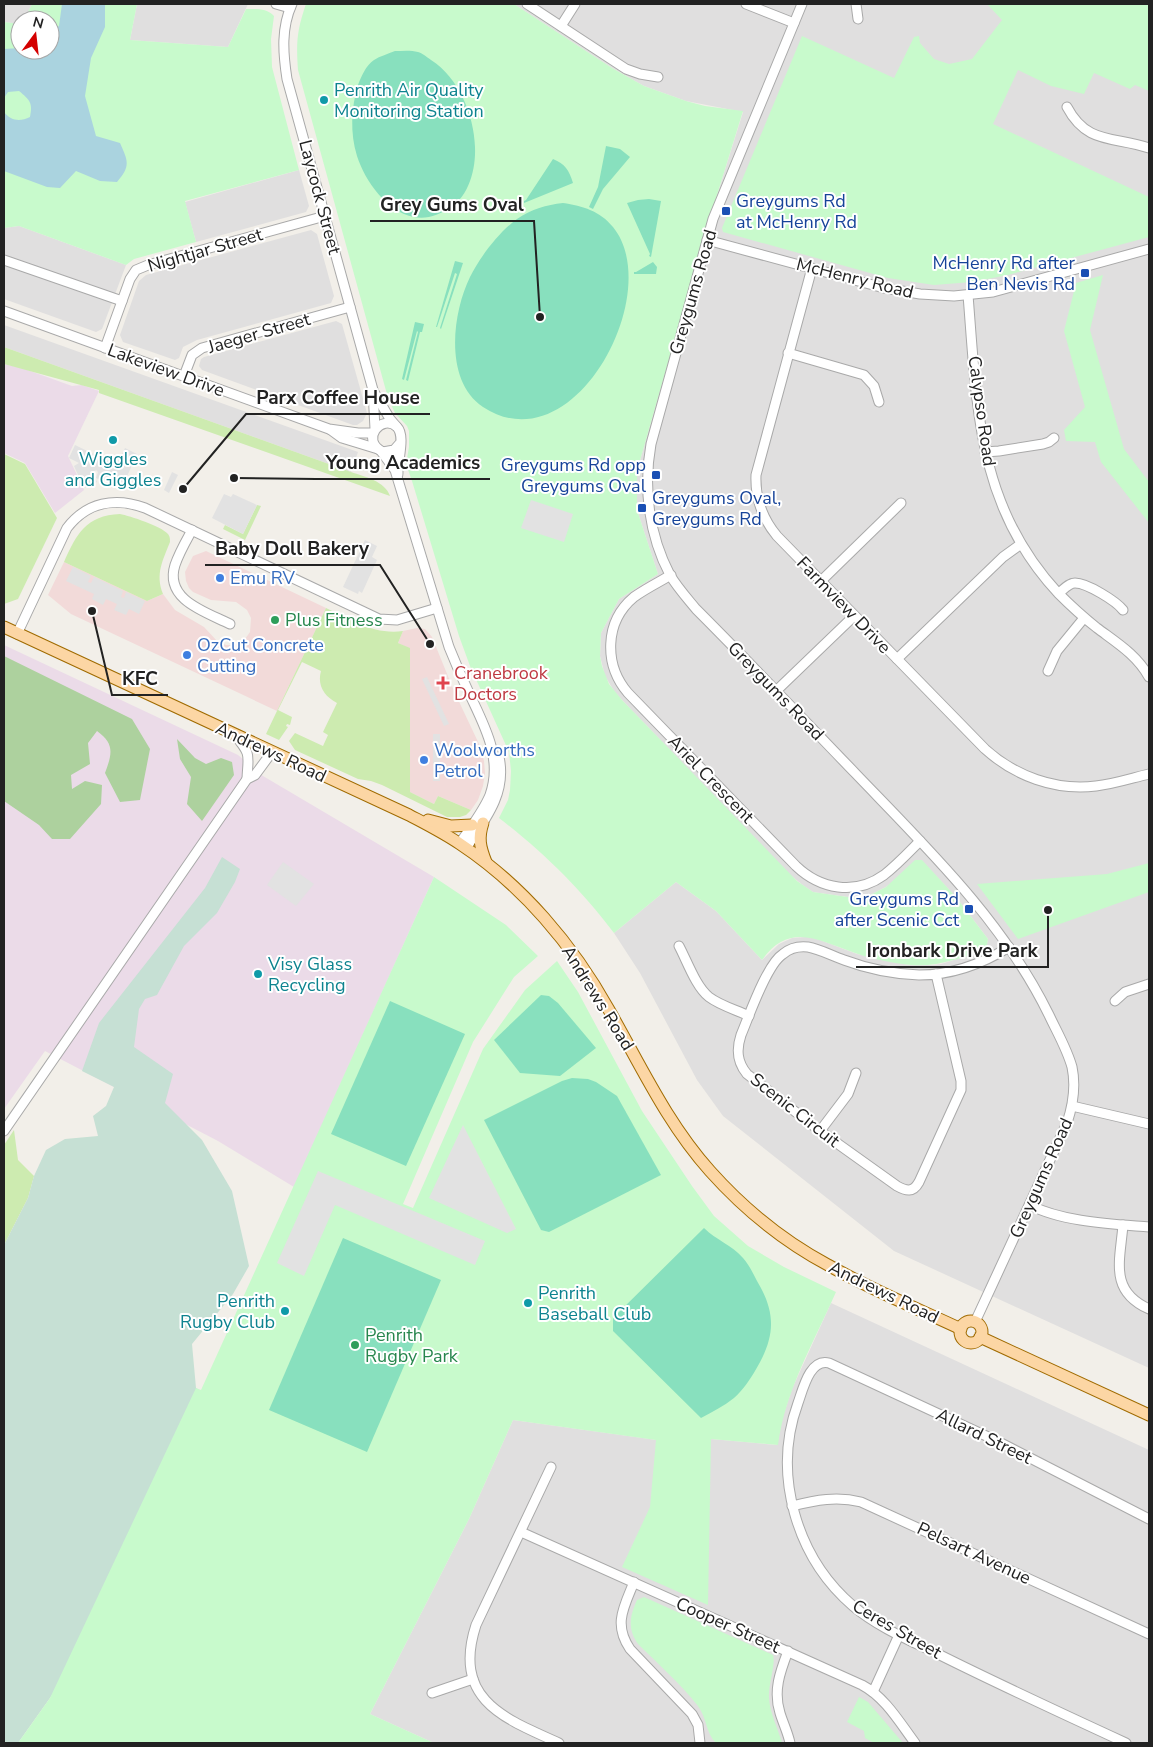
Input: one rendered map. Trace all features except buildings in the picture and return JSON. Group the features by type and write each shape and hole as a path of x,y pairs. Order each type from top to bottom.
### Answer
{"main road":[{"name":"Andrews Road","path":"4,628 409,815 463,846 526,898 574,955 609,1009 652,1090 672,1123 700,1160 725,1188 771,1228 812,1256 856,1280 961,1328"},
{"path":"409,815 452,826 478,824 480,832 479,842 487,864"},
{"name":"Andrews Road","path":"975,1322 965,1323 961,1328 961,1335 965,1340 975,1342 980,1337 1149,1415"},
{"path":"975,1322 981,1328 980,1337"}],"street":[{"path":"276,4 291,6"},
{"path":"526,4 626,69 640,74 658,76"},
{"path":"561,26 575,4"},
{"path":"746,4 794,23"},
{"name":"Greygums Road","path":"802,4 719,204 707,240 654,430 647,467 647,490 651,519 657,542 670,575 696,608 961,885 1009,947 1036,989 1068,1056 1074,1082 1072,1106 1066,1127 975,1322"},
{"path":"856,4 858,19"},
{"name":"Laycock Street","path":"291,6 284,32 283,58 373,390 374,431"},
{"path":"1067,107 1073,119 1089,133 1149,148"},
{"name":"Nightjar Street","path":"105,348 130,278 136,270 326,216"},
{"name":"McHenry Road","path":"707,240 902,292 939,296 993,292 1149,249"},
{"path":"4,260 122,301"},
{"name":"Farmview Drive","path":"812,268 756,475 756,493 763,515 773,532 984,749 1002,763 1020,773 1049,784 1082,787 1104,785 1149,774"},
{"name":"Calypso Road","path":"968,295 979,415 985,452 1004,510 1021,544 1059,593 1084,618 1132,654 1149,677"},
{"name":"Jaeger Street","path":"184,376 192,356 202,348 350,307"},
{"name":"Lakeview Drive","path":"4,311 329,429 358,433 374,431"},
{"path":"788,353 864,375 874,386 880,402"},
{"name":"Laycock Street","path":"373,390 398,428"},
{"path":"398,480 401,434 398,428 386,423 374,431 373,440 389,462 398,480 449,647 488,735 494,762 494,779 478,824 463,846"},
{"name":"Lakeview Drive","path":"329,429 342,438 380,450"},
{"path":"985,452 1043,444 1050,442 1054,438"},
{"path":"380,450 392,451 398,448 401,442"},
{"path":"17,634 60,538 72,521 85,511 99,504 110,502 134,504 379,619 397,620 437,608"},
{"path":"820,581 901,503"},
{"path":"192,530 174,566 174,587 186,601 230,624"},
{"path":"897,659 1004,557 1021,544"},
{"name":"Ariel Crescent","path":"670,575 634,598 624,608 615,625 610,642 611,658 617,677 628,693 796,866 816,881 833,887 846,888 859,887 871,883 888,872 920,840"},
{"path":"1059,593 1069,585 1077,583 1109,597 1123,610"},
{"path":"776,691 854,616"},
{"path":"1048,671 1057,651 1084,618"},
{"path":"4,1131 247,779 250,761 246,749 235,735"},
{"path":"247,779 255,775 272,752"},
{"path":"679,946 706,994 716,1001 750,1016"},
{"name":"Scenic Circuit","path":"936,974 961,1081 961,1090 913,1194 896,1186 820,1131 742,1068 738,1056 738,1047 750,1016 776,960 787,951 797,947 813,948 856,964 880,970 919,975 936,974 975,965 1009,947"},
{"path":"1114,1001 1129,990 1149,984"},
{"path":"820,1131 848,1094 856,1073"},
{"path":"1072,1106 1148,1124"},
{"path":"1030,1205 1044,1211 1085,1220 1149,1227"},
{"path":"1123,1225 1119,1270 1123,1288 1134,1300 1149,1309"},
{"path":"1115,1293 1123,1288"},
{"name":"Allard Street","path":"817,1364 823,1362 830,1363 973,1430 1149,1519"},
{"name":"Ceres Street","path":"817,1364 812,1369 797,1404 788,1442 788,1473 792,1506 803,1539 827,1580 845,1599 865,1615 899,1634 985,1678 1126,1743"},
{"path":"551,1467 473,1633 470,1658 473,1679 485,1700 496,1712 510,1721 559,1743"},
{"name":"Pelsart Avenue","path":"792,1506 829,1499 849,1499 862,1502 1149,1634"},
{"name":"Cooper Street","path":"521,1532 862,1685 883,1701 915,1743"},
{"path":"634,1582 621,1616 624,1640 630,1650 692,1714 698,1725 700,1743"},
{"path":"873,1692 899,1634"},
{"path":"788,1651 776,1691 778,1708 790,1743"},
{"path":"432,1693 473,1679"}],"shaded area":[{"path":"4,4 32,4 29,10 10,10 10,23 4,22"},
{"path":"137,4 248,4 228,47 130,40"},
{"path":"514,4 1149,4 1149,1368 894,1251 723,1116 697,1080 640,973 614,933 676,882 716,911 762,960 779,944 792,938 812,937 857,954 909,965 933,965 986,950 988,939 956,897 922,861 886,887 863,897 855,898 813,892 804,886 790,875 622,700 605,676 600,656 601,633 619,599 658,574 637,510 637,471 704,237 743,112 686,101 644,86 612,68"},
{"path":"299,170 309,206 306,212 196,242 185,202"},
{"path":"19,226 126,265 102,329 96,332 4,299 4,228"},
{"path":"311,230 317,234 334,296 331,303 197,340 183,347 179,358 175,360 123,342 120,335 139,281 146,275"},
{"path":"336,321 342,324 367,413 363,421 357,425 202,370 199,366 201,359 204,357"},
{"path":"4,325 358,452 351,472 4,347"},
{"path":"4,364 22,368 72,386 82,385 99,391 68,456 84,490 55,513 25,463 4,453"},
{"path":"75,445 116,465 114,471 125,448 137,454 124,483 111,476 107,483 96,478 98,472 96,470 93,474 97,482 84,488 74,466 79,463 69,458"},
{"path":"172,472 178,475 169,493 164,490"},
{"path":"224,494 231,497 233,494 257,505 243,534 212,518"},
{"path":"531,500 573,514 564,542 521,528"},
{"path":"365,540 377,546 372,557 377,560 362,593 359,591 358,594 343,587"},
{"path":"206,551 326,608 277,711 71,614 48,595 64,562 147,601 163,594 175,610 204,627 218,642 226,645 235,645 245,639 250,632 251,618 247,610 236,602 211,600 193,592 186,581 185,572 193,556"},
{"path":"73,567 91,576 88,582 91,583 94,577 123,591 121,597 124,598 126,592 145,601 139,614 129,609 126,615 114,610 117,604 106,599 103,605 92,599 94,594 66,581"},
{"path":"417,628 425,629 432,637 454,691 479,744 485,773 478,800 471,810 438,796 434,804 410,792 410,649 398,643 403,631"},
{"path":"4,645 238,755 263,776 434,877 294,1187 218,1141 45,1051 4,1109"},
{"path":"427,677 449,724 444,726 422,679"},
{"path":"433,734 440,734 440,781 433,781"},
{"path":"283,862 314,884 296,906 267,885"},
{"path":"463,1125 516,1229 507,1233 429,1198"},
{"path":"318,1171 485,1241 475,1265 335,1205 304,1276 277,1263"},
{"path":"831,1303 1149,1450 1149,1743 434,1743 370,1714 469,1519 513,1420 657,1440 711,1439 777,1445 782,1419 792,1389"}],"green space":[{"path":"32,4 137,4 130,40 228,47 246,9 271,13 274,16 271,39 272,67 299,170 185,201 196,242 134,259 126,265 19,226 4,228 4,22 10,23 10,60 60,60 60,10 29,10"},
{"path":"306,4 514,4 612,68 644,86 705,106 743,111 705,234 637,471 637,510 658,574 619,599 601,633 600,656 602,666 609,684 622,700 797,881 813,892 855,898 870,895 886,887 915,860 922,860 956,897 988,939 986,950 931,965 911,965 868,957 806,937 794,937 783,941 773,948 762,960 716,911 676,882 614,933 560,871 499,818 508,800 510,790 509,752 470,666 459,636 406,464 409,431 395,413 388,398 298,70 298,36"},
{"path":"987,4 1149,4 1149,91 1135,85 1130,89 1094,73 1084,94 1051,86 1018,70 993,124 1149,197 1149,237 1008,275 972,282 934,285 888,278 723,232 722,228 802,36 894,78 914,37 919,36 920,43 934,59 949,64 972,59 1002,20"},
{"path":"395,51 415,51 426,56 441,68 457,87 472,122 475,155 473,173 467,189 457,203 438,214 428,217 419,218 404,214 386,202 365,175 355,147 352,129 358,85 371,62"},
{"path":"606,146 620,149 630,157 603,189 593,209 589,207 598,187"},
{"path":"553,159 566,168 573,183 524,203 524,201"},
{"path":"649,199 661,201 651,257 627,203"},
{"path":"563,203 591,210 603,217 613,227 626,256 628,291 619,328 602,364 578,394 549,413 517,419 483,407 471,395 462,381 457,364 455,346 459,309 474,269 490,245 503,231 517,219 534,210"},
{"path":"455,261 463,263 441,329 457,274 455,273 436,327"},
{"path":"653,262 657,267 656,274 634,274 634,272"},
{"path":"1103,275 1090,330 1124,449 1149,482 1149,523 1101,462 1095,442 1066,441 1064,430 1085,407 1064,331 1076,283"},
{"path":"415,322 424,324 422,332 420,332 408,381 406,380 417,331 404,380 402,379"},
{"path":"4,347 368,478 384,487 390,496 99,393 99,390 4,364"},
{"path":"4,454 25,464 57,518 18,599 4,604"},
{"path":"257,505 261,506 245,540 223,529 225,525 243,534"},
{"path":"120,514 152,525 164,531 170,537 160,574 163,594 147,601 64,562 73,543 84,528 99,518"},
{"path":"326,608 372,629 392,632 403,631 398,643 410,648 410,792 434,804 438,796 471,810 466,815 447,817 382,785 358,779 295,750 289,741 295,733 323,746 328,735 323,732 337,703 328,697 323,690 320,681 321,671 302,662 278,710 292,717 290,725 287,724 286,726 288,727 279,740 266,734"},
{"path":"4,656 132,719 150,749 140,800 120,802 105,773 110,755 109,745 107,740 97,731 88,743 90,764 71,775 72,789 85,781 102,785 101,804 70,839 52,839 39,825 4,801"},
{"path":"177,739 195,758 206,764 221,758 232,762 234,775 202,821 187,804 191,777 180,759"},
{"path":"222,857 240,869 235,882 217,913 184,946 157,995 145,999 139,1009 134,1047 173,1074 165,1103 202,1140 232,1191 249,1266 233,1294 192,1344 196,1388 235,1412 50,1698 18,1743 4,1743 4,1245 28,1198 34,1176 46,1150 65,1139 98,1136 93,1116 106,1106 114,1087 82,1071 99,1023 205,888"},
{"path":"1149,863 1149,892 1018,939 977,884 1107,874"},
{"path":"434,877 506,925 538,956 514,977 473,1042 403,1204 413,1208 483,1049 525,990 557,961 578,992 642,1111 714,1216 748,1246 784,1267 836,1292 794,1386 787,1405 778,1445 711,1439 708,1605 622,1567 650,1507 656,1440 513,1420 469,1519 370,1714 434,1743 18,1743 50,1698 196,1388 201,1390"},
{"path":"541,995 549,996 558,1003 596,1048 560,1076 520,1073 494,1040"},
{"path":"390,1001 465,1034 406,1166 331,1134"},
{"path":"572,1078 588,1079 596,1082 617,1096 661,1175 549,1232 541,1230 484,1120 562,1081"},
{"path":"14,1130 18,1160 34,1176 28,1198 4,1245 4,1145"},
{"path":"704,1228 734,1250 747,1263 768,1304 771,1326 767,1348 746,1385 730,1401 701,1418 613,1331 613,1318"},
{"name":"Penrith Rugby Park","path":"343,1238 441,1280 367,1452 269,1410"},
{"path":"644,1597 773,1655 769,1698 772,1715 782,1743 716,1743 710,1735 698,1706 677,1682 638,1644 632,1633 631,1617 633,1611 637,1600"},
{"path":"859,1697 868,1702 903,1743 874,1743 865,1738 864,1731 847,1722"}],"water":[{"path":"62,4 105,4 105,27 91,58 85,96 96,136 120,143 125,154 126,167 117,182 100,181 76,171 60,188 47,187 4,171 4,112 13,119 23,120 30,117 31,105 28,99 19,91 8,92 4,98 4,49 10,49 10,60 60,60"}],"place":[{"name":"Penrith Air Quality Monitoring Station","path":"324,100"},
{"name":"Greygums Rd at McHenry Rd","path":"726,211"},
{"name":"McHenry Rd after Ben Nevis Rd","path":"1085,273"},
{"name":"Grey Gums Oval","path":"540,317"},
{"name":"Wiggles and Giggles","path":"113,440"},
{"name":"Greygums Rd opp Greygums Oval","path":"656,475"},
{"name":"Young Academics","path":"234,478"},
{"name":"Parx Coffee House","path":"183,489"},
{"name":"Greygums Oval, Greygums Rd","path":"642,508"},
{"name":"Emu RV","path":"220,578"},
{"name":"KFC","path":"92,611"},
{"name":"Plus Fitness","path":"275,620"},
{"name":"Baby Doll Bakery","path":"430,644"},
{"name":"OzCut Concrete Cutting","path":"187,655"},
{"name":"Cranebrook Doctors","path":"443,683"},
{"name":"Woolworths Petrol","path":"424,760"},
{"name":"Greygums Rd after Scenic Cct","path":"969,909"},
{"name":"Ironbark Drive Park","path":"1048,910"},
{"name":"Visy Glass Recycling","path":"258,974"},
{"name":"Penrith Baseball Club","path":"528,1303"},
{"name":"Penrith Rugby Club","path":"285,1311"},
{"name":"Penrith Rugby Park","path":"355,1345"}]}
